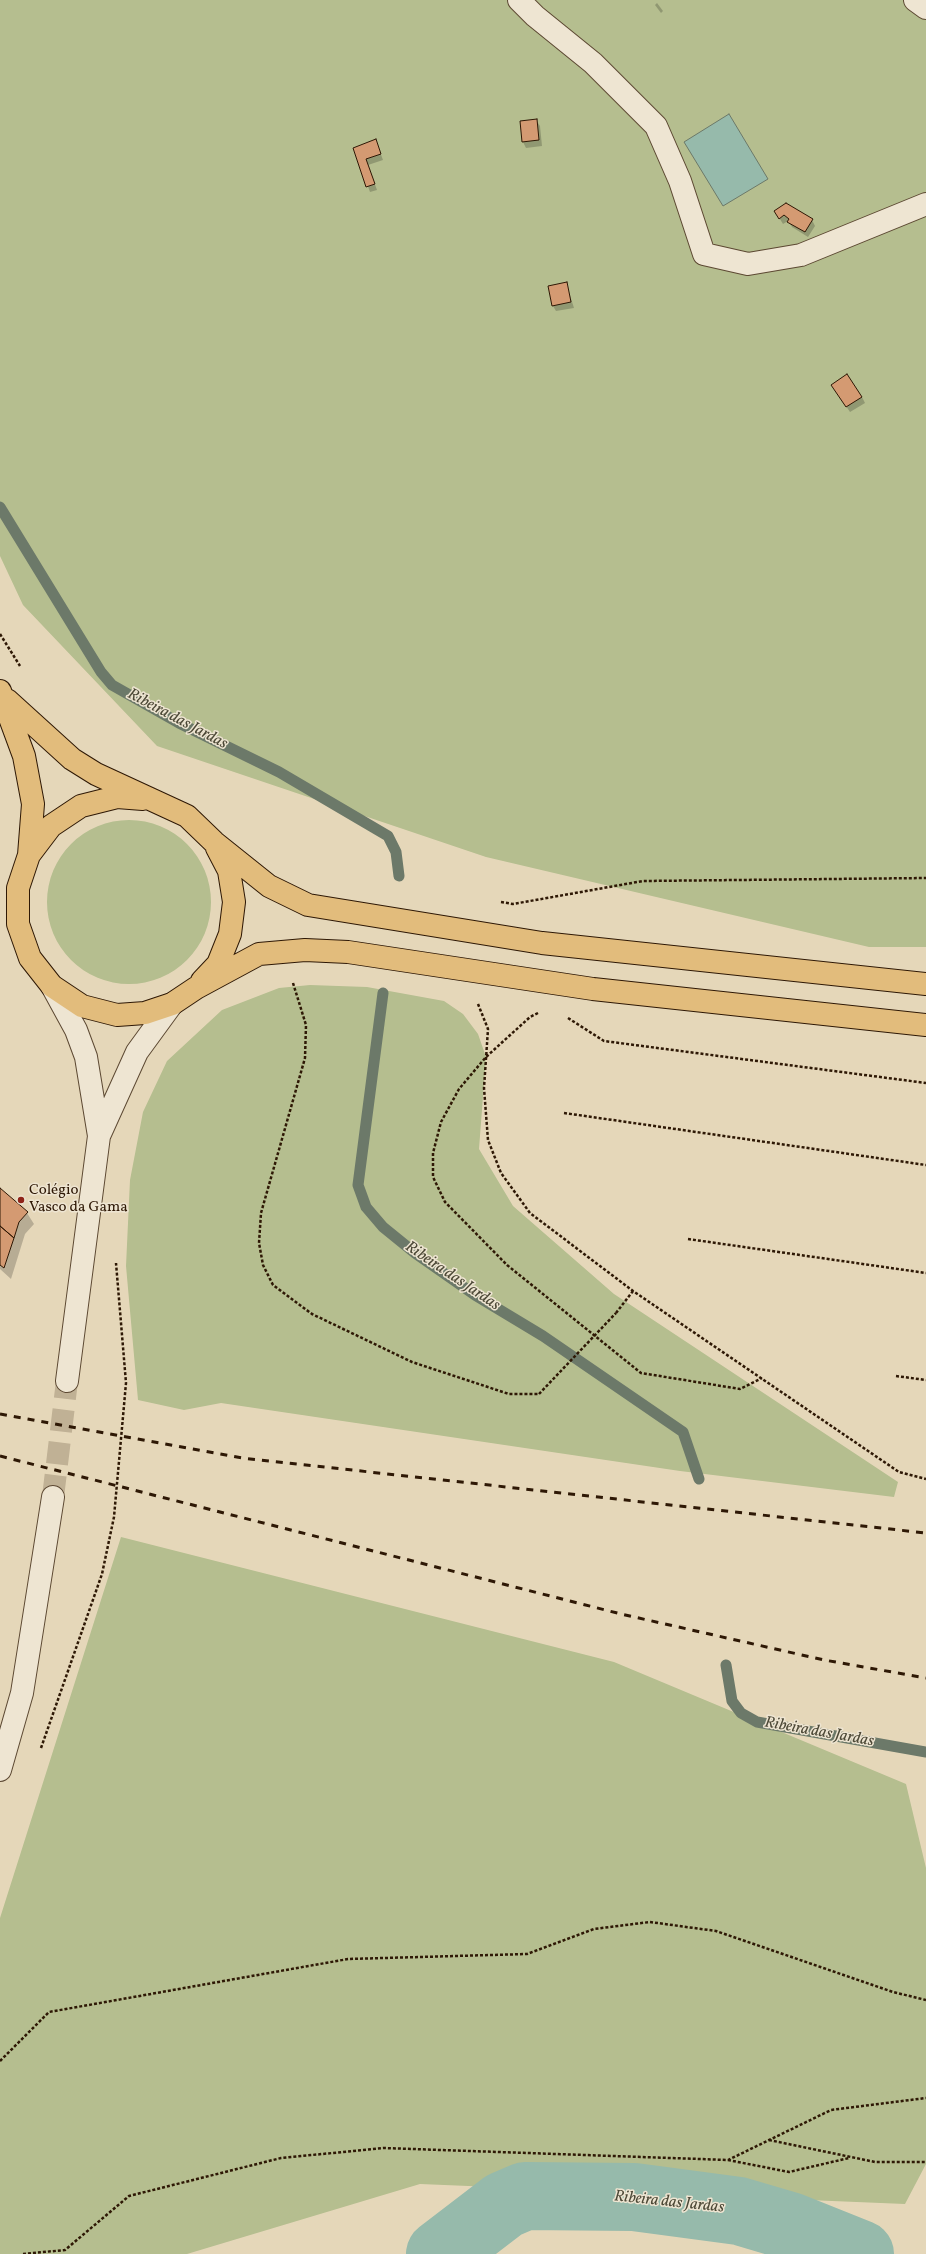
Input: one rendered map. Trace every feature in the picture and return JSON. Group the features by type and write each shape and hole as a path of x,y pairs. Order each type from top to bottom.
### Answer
{"main road":[{"path":"2,694 72,759 96,774 187,816 214,842 269,886 308,904 542,942 926,984"},
{"path":"2,694 24,756 32,804 30,855"},
{"path":"154,800 117,797 81,806 51,826 30,855 18,888 18,924 30,958 52,986 82,1006 116,1014 145,1013 172,1004 196,988 259,954 305,950 348,952 593,989 926,1025"},
{"path":"196,988 218,964 230,934 234,902 229,871 214,842"}],"street":[{"path":"519,0 535,16 593,63 656,126 680,181 704,254 748,264 801,255 926,204"},
{"path":"915,0 926,8"},
{"path":"52,986 76,1030 86,1057 99,1136 67,1381"},
{"path":"99,1136 137,1052 172,1004"},
{"path":"0,1770 22,1693 53,1497"}],"path":[{"path":"0,634 24,672"},
{"path":"497,902 513,904 643,881 926,878"},
{"path":"293,982 306,1025 305,1058 261,1213 259,1242 263,1265 272,1285 312,1314 412,1362 509,1394 539,1394 616,1313 633,1291"},
{"path":"476,998 488,1029 484,1088 488,1140 501,1173 530,1212 633,1291 900,1472 926,1479"},
{"path":"542,1011 530,1017 486,1057 459,1089 441,1122 433,1153 433,1177 445,1202 507,1265 641,1374 740,1389 762,1378"},
{"path":"564,1015 587,1032 604,1041 926,1083"},
{"path":"564,1113 926,1165"},
{"path":"688,1239 926,1273"},
{"path":"39,1754 102,1574 114,1517 126,1383 115,1258"},
{"path":"896,1376 926,1380"},
{"path":"0,2061 49,2012 348,1959 527,1954 594,1929 650,1922 716,1930 893,1992 926,2000"},
{"path":"728,2160 831,2110 926,2098"},
{"path":"768,2140 875,2162 926,2162"},
{"path":"23,2254 65,2250 130,2196 281,2158 384,2148 728,2160 789,2172 852,2157"}],"shaded area":[{"path":"0,0 926,0 926,947 869,947 486,857 157,746 23,605 0,556"},
{"path":"729,114 768,179 723,206 684,142"},
{"path":"121,820 137,820 153,823 168,829 181,838 193,850 202,863 208,878 211,902 210,918 202,941 193,954 181,966 168,975 153,981 137,984 121,984 105,981 90,975 77,966 65,954 56,941 50,926 47,910 47,894 50,878 56,863 65,850 77,838 90,829 105,823"},
{"path":"310,985 367,987 444,1001 463,1014 478,1034 486,1057 479,1149 513,1206 614,1294 898,1482 894,1497 680,1471 221,1403 184,1410 138,1400 126,1266 130,1180 143,1112 167,1061 222,1010 279,988"},
{"path":"121,1537 614,1662 906,1784 926,1868 926,2164 905,2204 420,2184 187,2254 0,2254 0,1918"}],"building":[{"path":"537,119 539,140 522,142 520,121"},
{"path":"376,139 381,154 366,159 375,184 366,187 353,148"},
{"path":"786,203 813,219 805,232 787,222 789,219 784,215 779,219 774,211"},
{"path":"567,282 571,302 552,306 548,286"},
{"path":"847,374 862,397 846,407 831,385"},
{"path":"0,1188 28,1212 19,1222 14,1238 0,1226"},
{"path":"0,1226 14,1238 4,1268 0,1265"}],"waterway":[{"name":"Ribeira das Jardas","path":"0,507 101,672 112,685 179,723 279,772 388,836 396,852 399,876"},
{"name":"Ribeira das Jardas","path":"383,993 358,1185 366,1207 383,1227 415,1253 475,1295 543,1336 683,1432 699,1479"},
{"name":"Ribeira das Jardas","path":"726,1665 732,1701 741,1713 757,1722 926,1752"},
{"name":"Ribeira das Jardas","path":"440,2254 504,2205 525,2196 634,2197 739,2211 790,2226 860,2254"}],"tunnel":[{"path":"53,1497 67,1381"}],"railway":[{"path":"0,1414 242,1458 926,1533"},
{"path":"0,1456 621,1614 824,1660 926,1678"}],"place":[{"name":"Colégio Vasco da Gama","path":"21,1200"}]}
